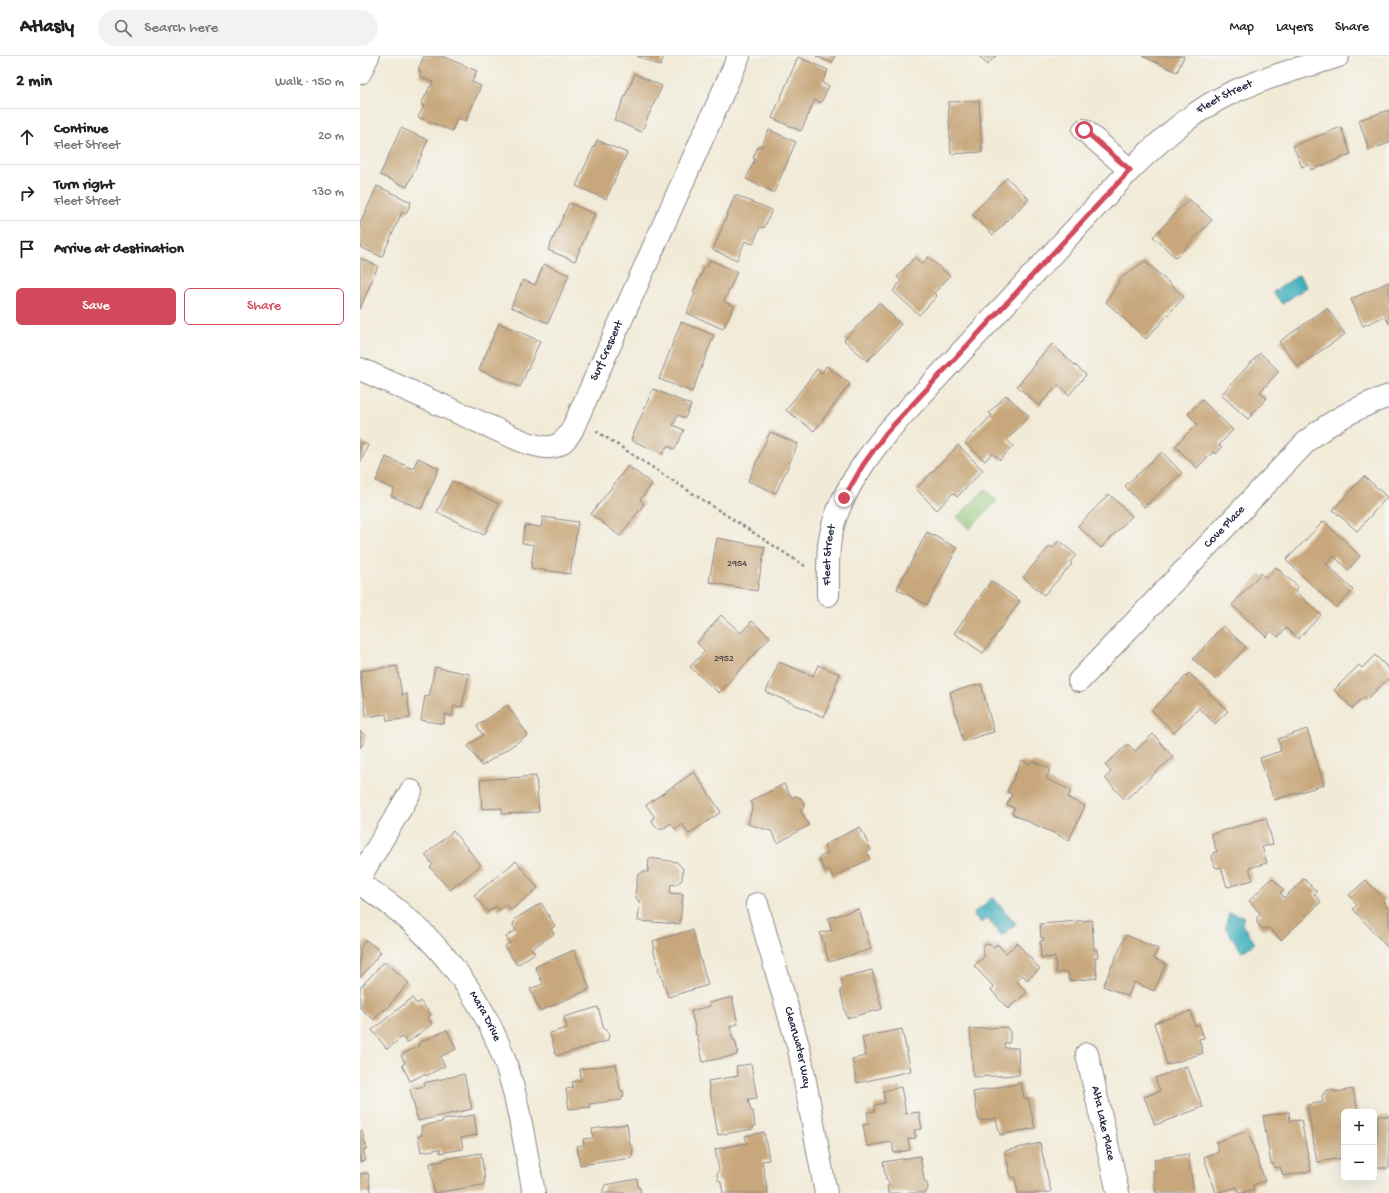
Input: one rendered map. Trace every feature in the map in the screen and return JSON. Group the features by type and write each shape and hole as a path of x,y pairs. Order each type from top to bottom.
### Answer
{"street":[{"path":"360,73 368,56"},
{"name":"Surf Crescent","path":"360,369 522,441 540,447 548,447 563,443 568,437 577,419 739,56"},
{"name":"Fleet Street","path":"828,594 829,549 832,528 850,488 878,444 898,420 1130,170 1180,124 1219,99 1244,87 1338,56"},
{"path":"1084,130 1130,170"},
{"name":"Cove Place","path":"1078,681 1308,440 1322,428 1340,417 1373,401 1389,396"},
{"path":"360,877 411,791"},
{"name":"Mara Drive","path":"360,884 399,913 435,946 463,981 481,1010 503,1058 513,1087 521,1119 534,1193"},
{"name":"Clearwater Way","path":"757,904 799,1049 826,1193"},
{"name":"Alta Lake Place","path":"1087,1054 1118,1193"}],"path":[{"path":"577,419 787,554"}],"green space":[{"path":"985,489 997,501 969,529 957,517"}],"water":[{"path":"1299,275 1307,287 1282,304 1273,292"},
{"path":"993,897 1016,924 1002,936 987,918 981,923 973,914"},
{"path":"1229,913 1244,916 1242,924 1255,943 1242,952 1225,927"}],"building":[{"path":"424,56 442,56 477,71 472,82 481,86 466,121 457,118 452,131 418,117 424,106 421,105 433,82 419,76 421,72 418,70"},
{"path":"637,56 664,56 660,66"},
{"path":"816,56 835,56 832,63"},
{"path":"979,56 996,56 987,65"},
{"path":"1142,56 1184,56 1177,72"},
{"path":"798,57 828,70 822,83 829,86 821,103 815,100 801,131 772,118"},
{"path":"635,74 662,86 641,132 614,120"},
{"path":"979,101 982,152 951,154 948,102"},
{"path":"1389,110 1389,143 1369,150 1359,120"},
{"path":"1341,127 1351,154 1311,170 1309,164 1302,167 1293,146"},
{"path":"401,128 428,140 407,187 380,175"},
{"path":"769,130 796,142 774,192 746,179 755,159 753,158 758,146 761,147"},
{"path":"597,140 627,153 606,199 576,186"},
{"path":"1007,178 1029,199 993,235 972,214"},
{"path":"377,186 411,202 406,214 402,212 382,257 360,247 360,224"},
{"path":"735,195 772,210 764,228 760,227 753,244 745,241 737,260 713,250"},
{"path":"1189,199 1212,220 1176,258 1153,237"},
{"path":"569,203 595,214 575,261 548,250"},
{"path":"915,257 922,264 928,257 950,276 934,293 937,296 919,315 893,291 901,281 897,277"},
{"path":"360,258 378,266 360,309"},
{"path":"710,260 737,272 724,301 734,306 723,329 687,313 695,293 693,292 705,266 707,267"},
{"path":"1145,261 1184,297 1146,339 1106,302 1121,278"},
{"path":"544,264 569,275 548,323 511,307 523,280 535,285"},
{"path":"1389,282 1389,324 1385,316 1363,326 1351,299"},
{"path":"879,303 901,324 867,361 844,340"},
{"path":"1327,308 1345,334 1298,367 1279,342"},
{"path":"681,322 714,335 692,392 659,379"},
{"path":"499,323 540,341 520,387 479,370"},
{"path":"1052,344 1086,375 1069,395 1058,385 1039,406 1017,386"},
{"path":"1260,353 1279,371 1260,392 1267,398 1248,419 1221,395"},
{"path":"826,366 850,384 814,431 786,410 817,369 822,373"},
{"path":"653,389 691,405 685,418 678,415 673,425 684,430 675,449 667,446 663,454 631,440"},
{"path":"1006,395 1029,416 1007,440 1013,446 1000,460 992,453 985,461 965,443 992,415 989,413"},
{"path":"1202,400 1233,430 1219,445 1222,447 1216,454 1213,452 1197,468 1175,446 1197,424 1188,414"},
{"path":"770,432 798,444 776,493 748,481"},
{"path":"360,442 368,445 360,463"},
{"path":"958,445 983,470 957,497 953,493 937,510 916,489"},
{"path":"1162,452 1182,473 1144,507 1125,486"},
{"path":"386,457 413,469 418,458 439,468 421,509 391,496 394,489 376,481"},
{"path":"628,466 652,484 640,500 644,504 620,536 591,514"},
{"path":"1364,476 1387,497 1357,531 1333,510"},
{"path":"452,481 499,504 484,535 437,512"},
{"path":"1109,494 1132,516 1101,548 1078,526"},
{"path":"543,517 578,522 570,574 531,568 534,545 522,543 525,525 541,527"},
{"path":"1324,521 1360,556 1348,570 1334,556 1326,564 1353,590 1336,608 1286,560"},
{"path":"927,532 957,548 927,605 897,589"},
{"path":"717,538 765,547 757,591 709,582"},
{"path":"1059,541 1076,555 1070,562 1072,564 1044,595 1023,577 1050,546 1052,548"},
{"path":"1276,567 1298,587 1295,591 1321,615 1298,639 1286,628 1278,637 1271,631 1266,637 1232,605 1261,573 1266,578"},
{"path":"991,581 1020,601 983,653 954,633"},
{"path":"721,615 741,633 752,621 770,637 719,693 690,667 705,651 697,643"},
{"path":"1223,626 1246,647 1216,680 1193,659"},
{"path":"1375,655 1389,669 1389,678 1367,699 1364,697 1352,708 1334,690 1359,665 1362,668"},
{"path":"779,662 813,676 818,665 840,674 824,717 766,692"},
{"path":"397,666 402,695 407,694 410,718 387,721 386,714 366,717 360,671"},
{"path":"435,667 469,674 462,707 454,706 452,716 445,714 444,724 421,720 425,696 429,697"},
{"path":"1189,673 1228,711 1215,724 1199,708 1174,733 1152,710"},
{"path":"981,684 994,732 963,741 950,692"},
{"path":"507,705 528,735 482,766 468,746 483,735 477,726"},
{"path":"1307,729 1324,785 1274,800 1260,758 1281,751 1278,739"},
{"path":"360,731 366,736 360,748"},
{"path":"1153,734 1173,757 1125,800 1105,778 1111,772 1105,765 1128,744 1135,751"},
{"path":"1022,760 1030,764 1032,761 1050,769 1046,779 1071,790 1068,798 1085,806 1069,840 1012,814 1014,808 1007,805 1012,794 1007,792"},
{"path":"694,772 721,812 689,834 682,824 675,829 671,823 664,828 657,828 652,821 654,816 646,805"},
{"path":"536,776 539,812 502,814 502,808 482,809 480,780"},
{"path":"784,784 792,798 795,796 801,798 804,803 803,809 800,810 809,825 778,843 771,831 748,824 753,805 751,801"},
{"path":"1266,818 1273,844 1262,847 1267,863 1249,868 1253,880 1227,887 1221,867 1215,867 1212,857 1214,852 1217,852 1211,834"},
{"path":"860,827 871,850 867,852 870,859 833,877 829,869 825,871 818,858 828,853 824,845"},
{"path":"453,831 481,865 450,890 430,867 433,865 425,855"},
{"path":"649,858 677,862 683,869 682,880 675,885 671,884 670,893 683,894 680,924 638,921 640,901 638,901 635,895 638,875 642,872 648,872"},
{"path":"516,861 538,888 511,910 506,904 499,910 496,906 488,912 474,895"},
{"path":"1272,878 1284,890 1280,893 1284,898 1304,879 1317,892 1314,894 1321,902 1281,940 1268,927 1266,929 1261,928 1257,923 1257,917 1261,914 1249,901"},
{"path":"1366,880 1385,900 1383,902 1389,909 1389,949 1353,909 1357,905 1349,895"},
{"path":"541,903 555,926 551,929 554,934 531,949 535,953 517,965 505,946 510,943 506,937 516,930 513,926 515,919"},
{"path":"859,909 871,949 829,962 820,933 832,930 828,918"},
{"path":"1092,920 1094,950 1097,949 1098,957 1095,957 1097,978 1069,981 1068,972 1056,973 1055,957 1041,958 1040,941 1044,940 1044,938 1041,938 1040,924"},
{"path":"692,930 708,985 668,997 658,969 659,967 653,949 655,949 653,941"},
{"path":"1126,935 1158,949 1153,958 1166,964 1154,991 1134,982 1128,996 1103,986"},
{"path":"366,940 381,952 360,978 360,948"},
{"path":"1017,943 1040,969 1027,980 1023,975 1016,981 1027,992 1008,1009 991,990 994,987 974,966 985,956 982,948 986,944 994,947 997,944 1006,953"},
{"path":"574,950 590,989 540,1011 530,989 543,984 535,967"},
{"path":"383,963 387,963 409,983 374,1020 360,1008 360,988"},
{"path":"872,970 882,1009 847,1018 840,990 843,989 841,978"},
{"path":"732,997 738,1024 730,1026 733,1040 735,1040 738,1052 736,1052 737,1055 703,1062 697,1035 695,1034 696,1031 691,1011 710,1006 709,1003"},
{"path":"412,998 417,1004 420,1001 431,1015 428,1018 432,1024 407,1043 402,1037 387,1049 372,1030"},
{"path":"598,1007 604,1029 608,1032 609,1036 607,1041 556,1056 550,1033 567,1028 564,1017"},
{"path":"1191,1011 1195,1026 1199,1024 1204,1038 1199,1039 1203,1053 1167,1065 1154,1023"},
{"path":"1007,1027 1010,1031 1010,1041 1009,1043 1004,1043 1005,1048 1018,1048 1019,1075 973,1077 970,1029"},
{"path":"902,1029 911,1071 857,1083 852,1059 866,1056 862,1037"},
{"path":"447,1030 456,1049 440,1057 445,1066 426,1076 425,1074 410,1081 402,1065 405,1063 401,1055 419,1046 418,1043"},
{"path":"616,1064 620,1089 623,1091 624,1095 621,1100 589,1104 590,1107 569,1109 566,1089 573,1088 572,1082 581,1080 580,1069"},
{"path":"751,1064 757,1098 748,1099 751,1111 753,1111 755,1126 753,1129 718,1135 708,1081 738,1076 736,1066"},
{"path":"1187,1066 1203,1107 1155,1125 1144,1097 1160,1091 1155,1078"},
{"path":"464,1074 472,1109 418,1121 410,1089 425,1086 424,1083"},
{"path":"1021,1083 1024,1098 1028,1098 1035,1128 1000,1135 996,1118 979,1121 973,1092"},
{"path":"901,1087 906,1114 919,1112 922,1129 914,1130 916,1138 908,1139 910,1150 894,1153 892,1142 867,1146 863,1125 869,1124 867,1112 875,1111 874,1105 885,1103 883,1091"},
{"path":"1353,1089 1357,1109 1341,1109 1341,1158 1317,1162 1307,1105 1323,1102 1322,1096 1326,1090 1336,1092"},
{"path":"1289,1112 1290,1121 1301,1120 1311,1171 1283,1176 1280,1167 1274,1168 1273,1163 1271,1164 1263,1116"},
{"path":"474,1115 477,1135 461,1138 463,1149 440,1153 440,1149 421,1152 418,1136 422,1135 421,1126 442,1122 442,1120"},
{"path":"1377,1116 1389,1116 1389,1168 1377,1168"},
{"path":"627,1124 630,1145 633,1148 632,1158 580,1165 577,1146 584,1145 583,1139 593,1138 592,1129"},
{"path":"362,1131 367,1149 363,1150 366,1160 360,1162 360,1132"},
{"path":"1248,1131 1265,1181 1253,1185 1254,1189 1242,1193 1239,1193 1237,1187 1216,1193 1204,1157 1219,1152 1216,1142"},
{"path":"764,1132 769,1160 762,1161 768,1193 723,1193 721,1182 718,1180 717,1173 719,1170 715,1149 747,1143 745,1136"},
{"path":"1040,1143 1051,1192 1018,1193 1015,1177 1011,1178 1005,1151"},
{"path":"481,1153 485,1181 483,1185 434,1193 430,1163 443,1161 443,1159"},
{"path":"1188,1154 1194,1193 1156,1193 1153,1171 1155,1171 1154,1159"},
{"path":"920,1156 924,1180 927,1183 928,1188 926,1193 888,1193 887,1186 889,1186 888,1180 886,1179 883,1162"},
{"path":"368,1173 371,1193 360,1193 360,1174"},
{"path":"637,1179 638,1188 640,1188 641,1193 603,1193 605,1185"}],"route":[{"path":"844,498 863,465 886,433 1130,170 1084,130"}]}
